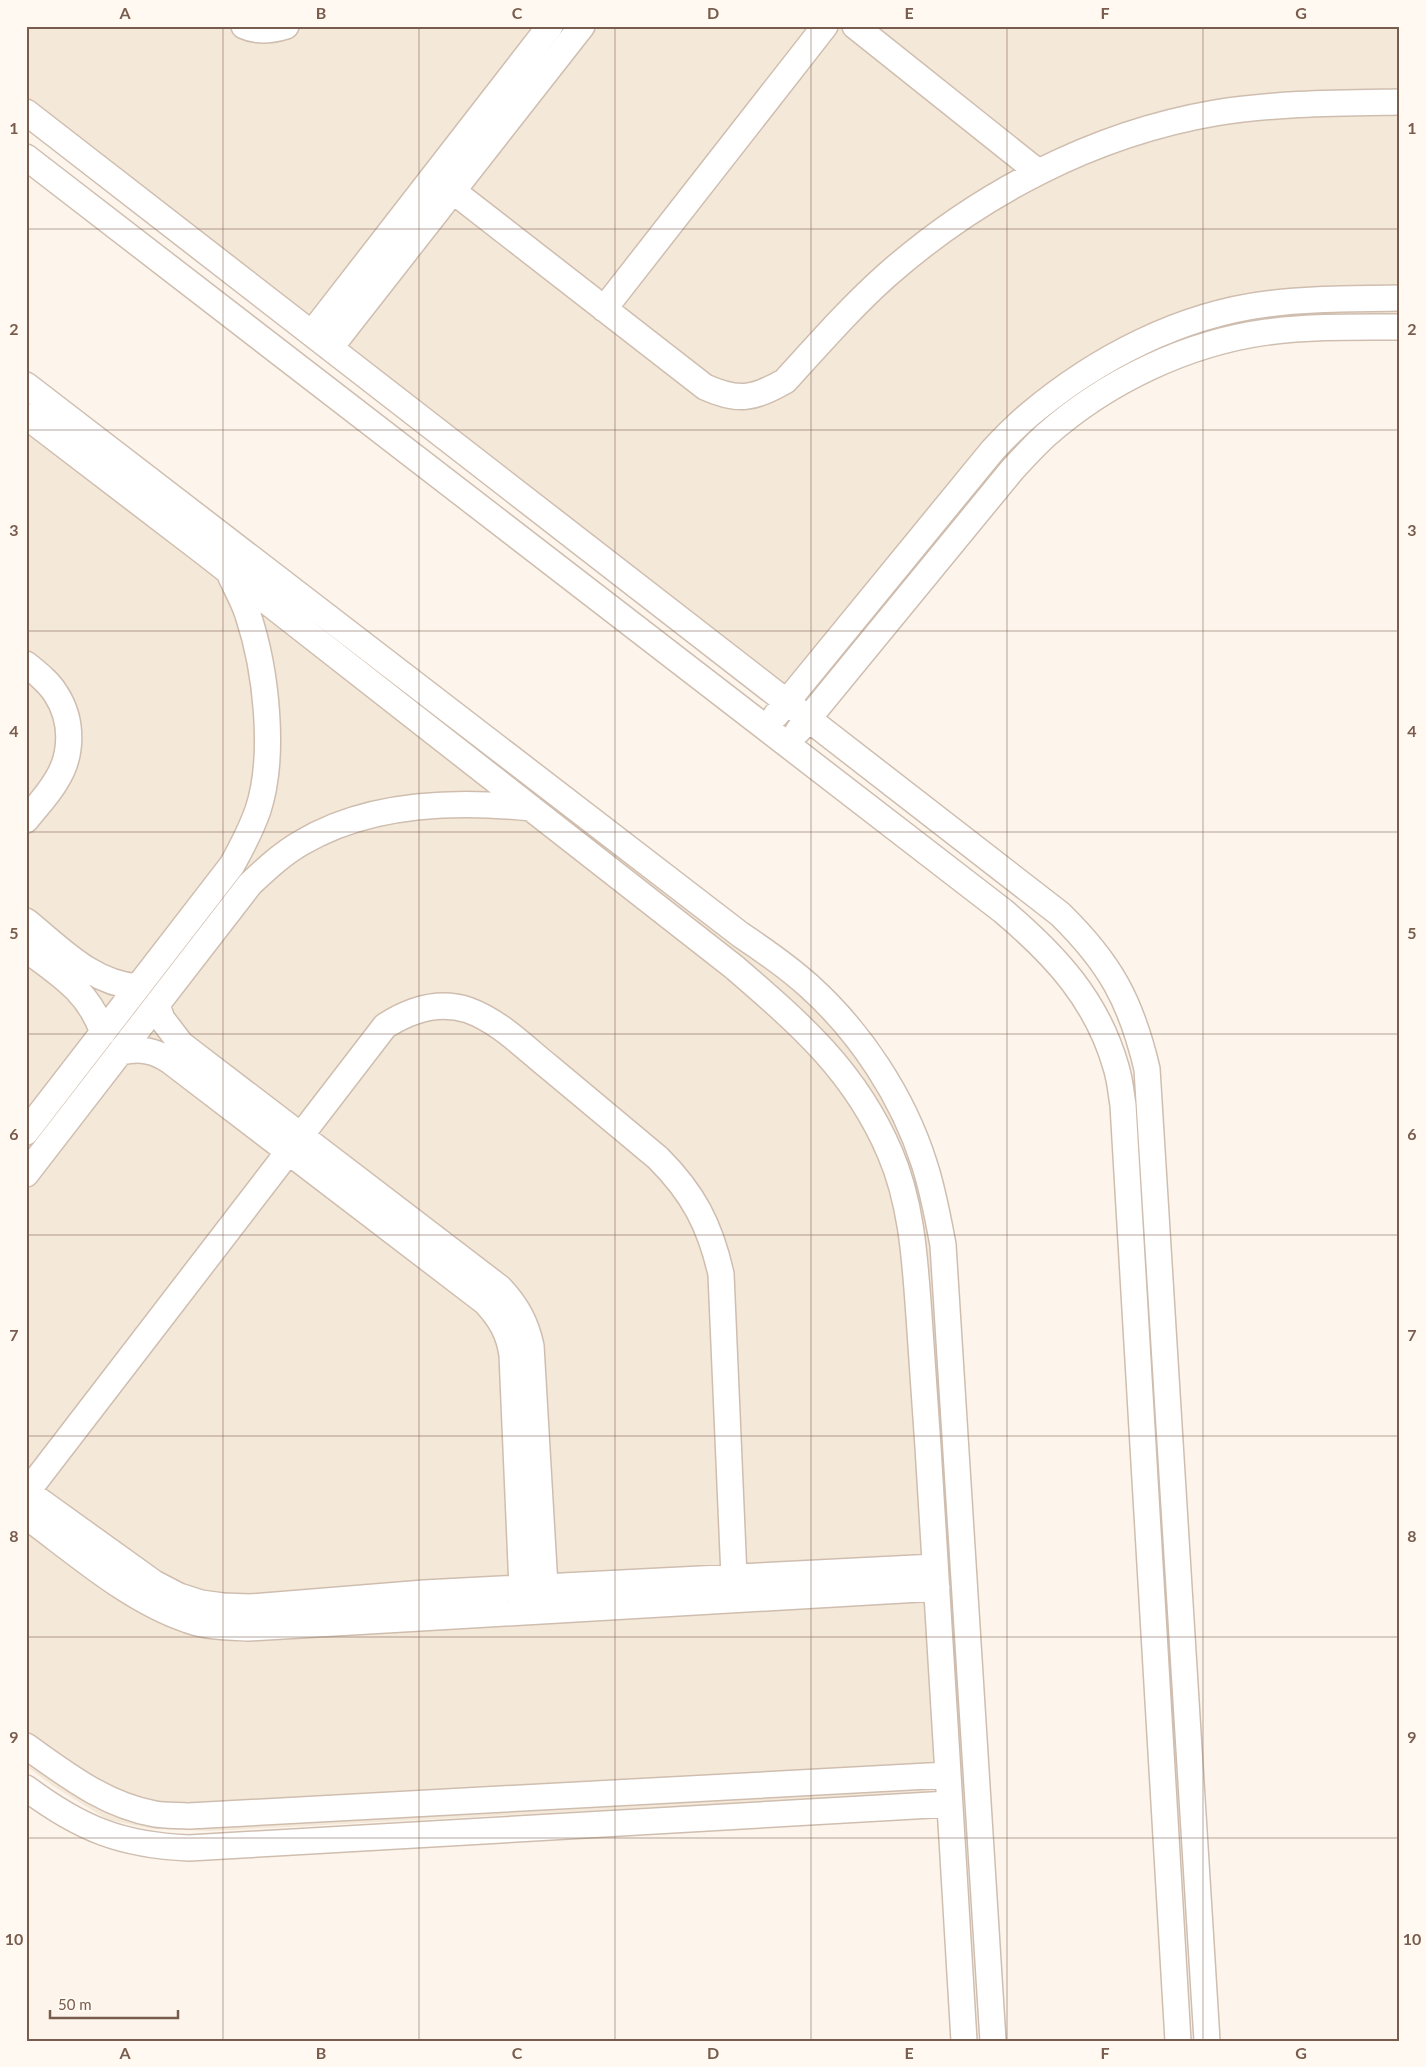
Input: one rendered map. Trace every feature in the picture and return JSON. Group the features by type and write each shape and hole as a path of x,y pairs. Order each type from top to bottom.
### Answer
{"street":[{"path":"244,26 272,30 286,26"},
{"path":"321,340 550,26"},
{"path":"321,340 453,191 582,26"},
{"path":"604,310 825,26"},
{"path":"855,26 1038,172"},
{"path":"453,191 705,388 723,396 745,397 766,392 785,381 886,276 940,232 987,200 1038,172 1081,152 1173,122 1214,113 1256,107 1313,103 1400,102"},
{"path":"26,112 1060,914 1086,940 1108,968 1126,1000 1139,1034 1147,1069 1207,2041"},
{"path":"26,157 1003,911 1039,942 1065,971 1087,1001 1104,1034 1116,1068 1123,1105 1178,2041"},
{"path":"766,728 992,450 1029,415 1069,383 1113,356 1148,338 1222,313 1265,304 1308,299 1400,298"},
{"path":"787,744 1012,470 1046,435 1085,404 1127,378 1171,358 1218,342 1266,332 1315,328 1400,327"},
{"path":"26,385 726,923 776,959 809,986 839,1017 866,1050 889,1085 908,1123 924,1163 936,1203 944,1245 993,2041"},
{"path":"26,416 734,967 780,1006 811,1036 841,1069 867,1104 891,1155 903,1190 913,1243 936,1577 964,2041"},
{"path":"26,1132 232,865 248,838 259,808 265,778 267,746 263,681 248,614 230,575"},
{"path":"26,664 41,676 56,693 66,714 69,736 66,759 57,780 26,820"},
{"path":"26,1174 250,884 274,862 301,843 330,828 361,818 403,809 462,804 488,804 531,808"},
{"path":"26,921 91,974 120,985 138,988"},
{"path":"26,949 81,993 91,1005 103,1033"},
{"path":"157,1005 162,1019 181,1044 295,1144 485,1302 502,1323 512,1355 534,1587"},
{"path":"27,1499 385,1026 404,1014 424,1008 446,1006 468,1010 503,1029 658,1158 677,1177 693,1198 706,1222 721,1274 734,1577"},
{"path":"121,1052 142,1049 161,1055 295,1144"},
{"path":"27,1499 122,1585 161,1610 190,1621 219,1627 249,1628 936,1577"},
{"path":"27,1499 154,1582 179,1596 201,1603 223,1606 250,1607 424,1593 734,1577 936,1577"},
{"path":"26,1746 92,1792 123,1806 156,1814 189,1816 947,1775"},
{"path":"26,1788 76,1821 103,1833 131,1842 160,1847 189,1848 949,1804"}],"shaded area":[{"path":"26,26 1400,26 1400,313 1365,313 1252,321 1166,348 1095,382 997,462 868,626 791,720 26,128"},
{"path":"26,397 763,964 831,1022 869,1062 918,1175 930,1239 964,1791 211,1831 152,1829 108,1820 53,1786 26,1766"}]}
